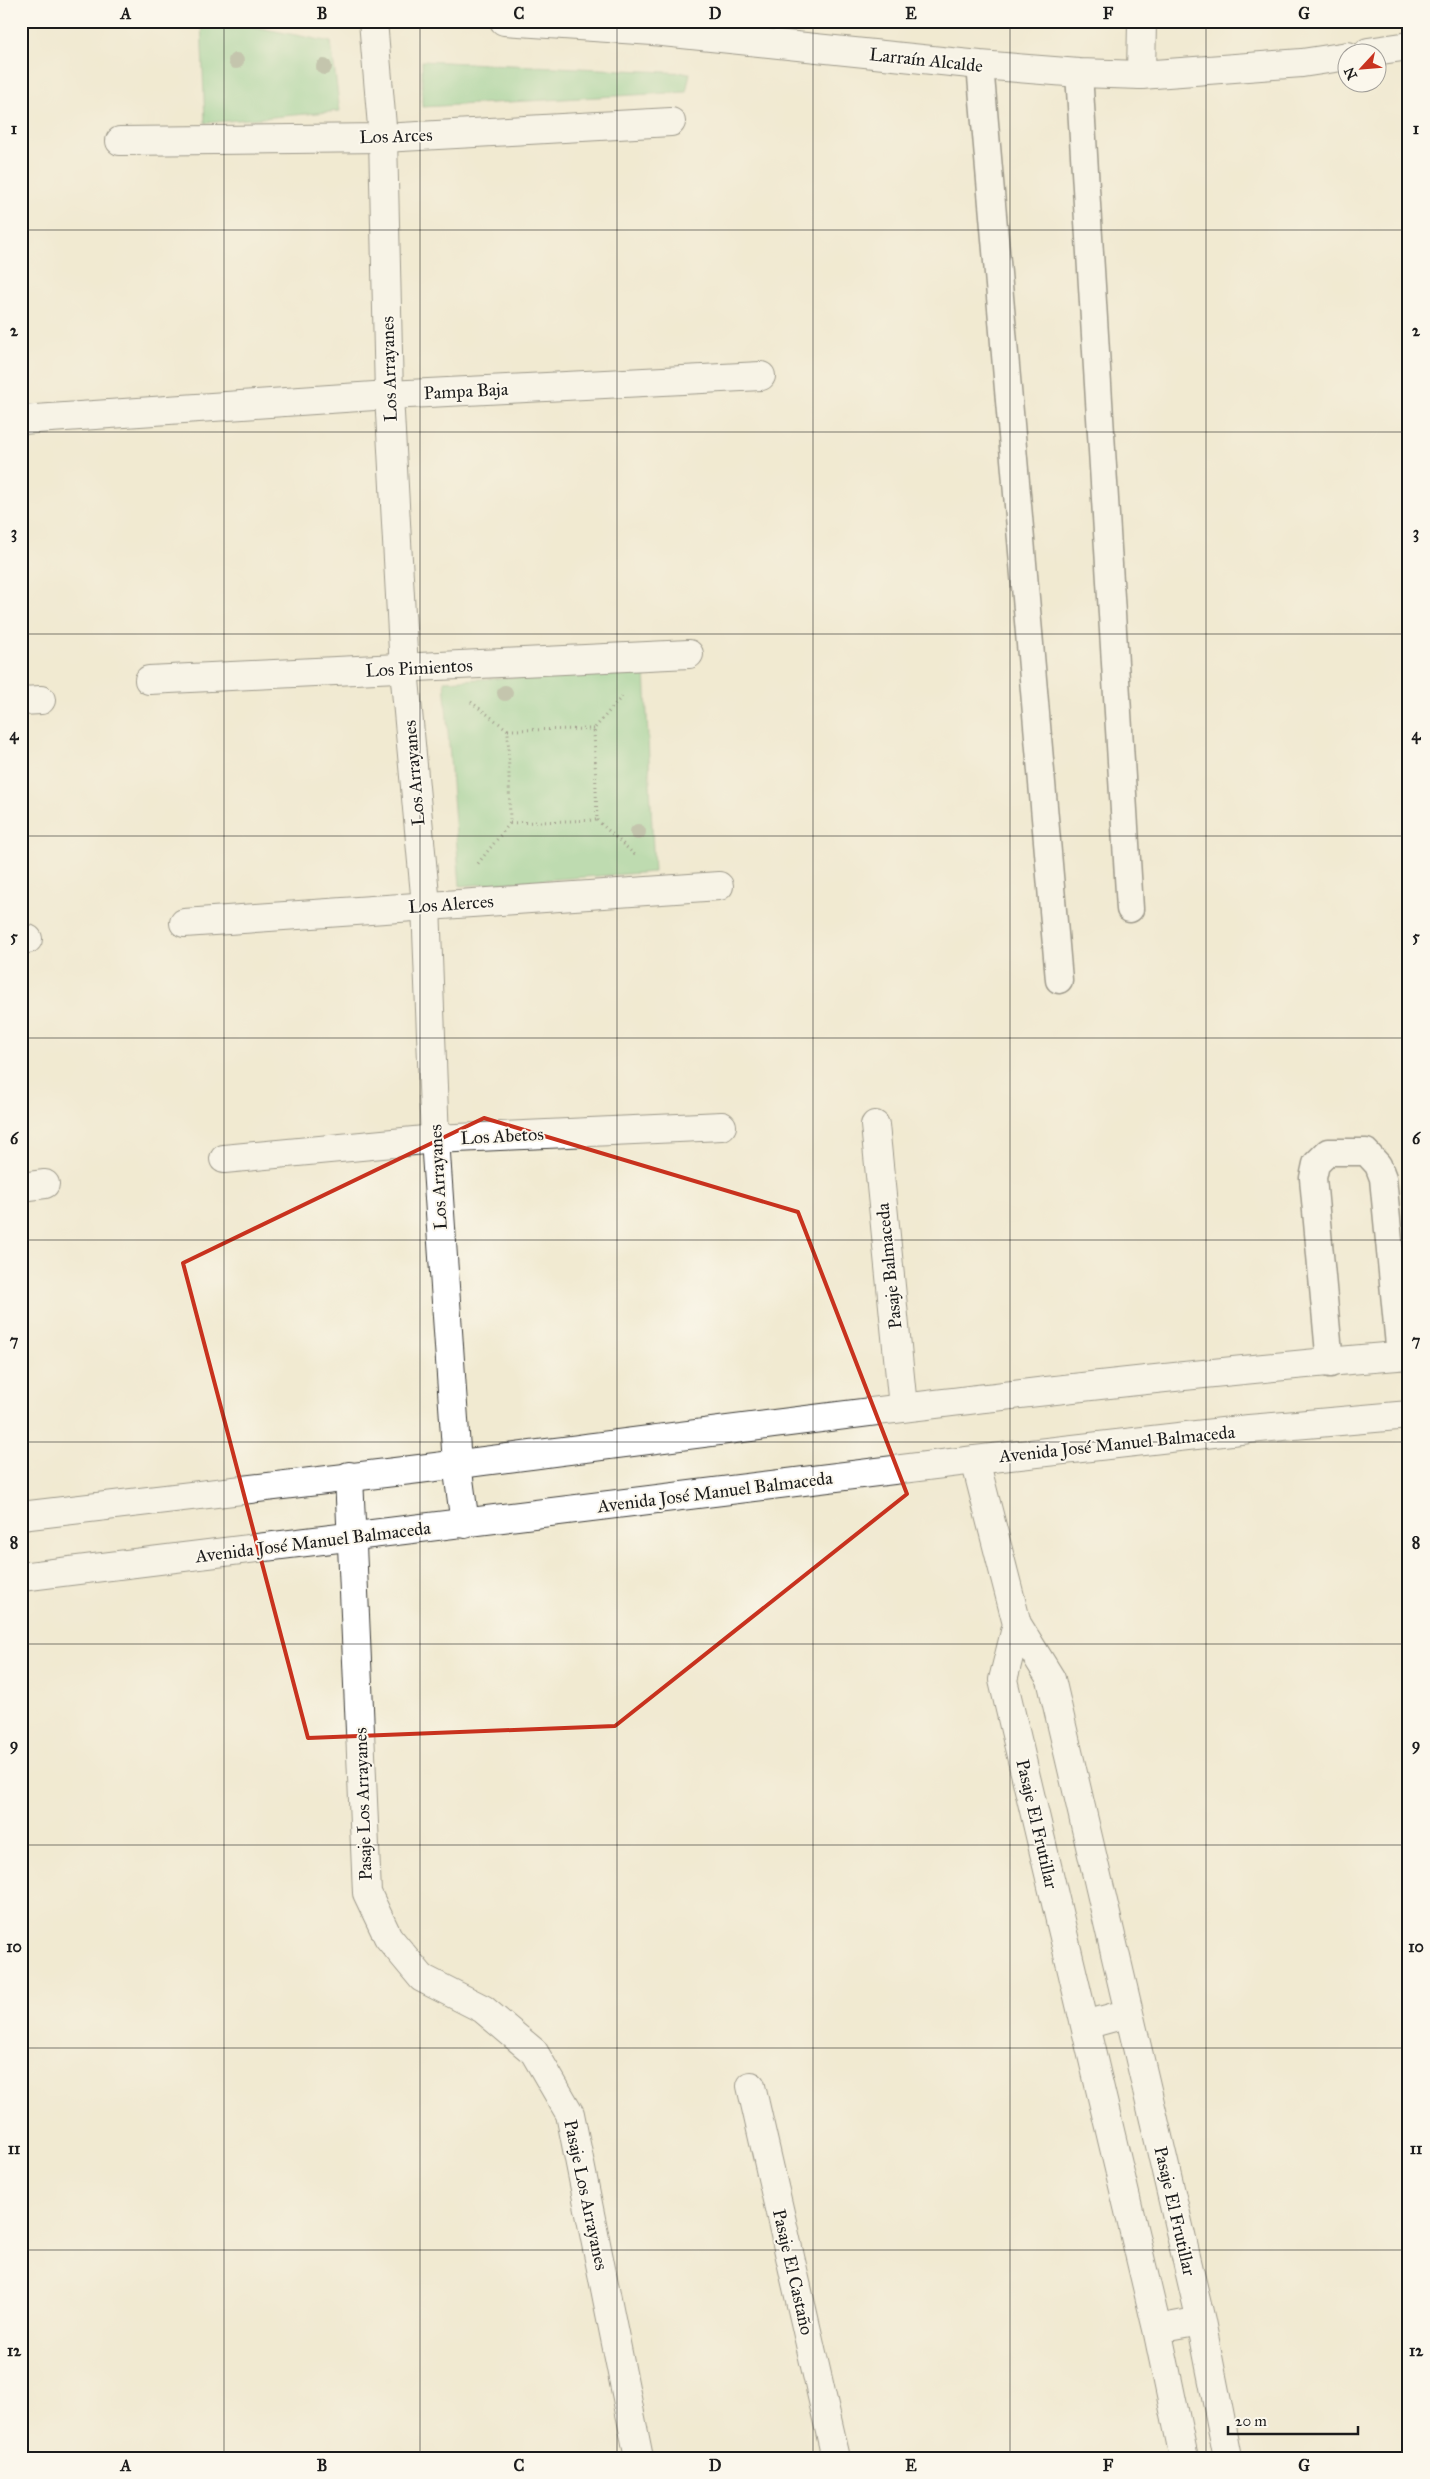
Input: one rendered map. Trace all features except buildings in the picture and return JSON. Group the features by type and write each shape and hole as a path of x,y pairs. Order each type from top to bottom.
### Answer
{"street":[{"name":"Los Arrayanes","path":"373,21 382,138 389,395 404,669 426,905 435,1139 456,1464 465,1524"},
{"name":"Larraín Alcalde","path":"504,21 654,26 980,66 1078,73 1141,75 1302,63 1338,58"},
{"path":"1141,75 1142,21"},
{"path":"1388,49 1409,46"},
{"name":"Los Arces","path":"120,141 382,138 671,122"},
{"name":"Pampa Baja","path":"21,420 389,395 761,376"},
{"name":"Los Pimientos","path":"149,680 689,654"},
{"name":"Los Alerces","path":"184,923 719,886"},
{"name":"Pasaje Balmaceda","path":"875,1125 902,1407"},
{"name":"Los Abetos","path":"224,1159 435,1139 722,1126"},
{"path":"21,1516 456,1464 902,1407 1246,1369 1330,1364 1404,1356"},
{"name":"Avenida José Manuel Balmaceda","path":"21,1577 975,1460 1240,1430 1409,1415"},
{"name":"Pasaje El Frutillar","path":"975,1460 1018,1624 1051,1679 1201,2321 1228,2458"},
{"name":"Pasaje Los Arrayanes","path":"349,1476 367,1893 388,1937 422,1978 483,2010 534,2052 570,2114 638,2458"},
{"name":"Pasaje El Frutillar","path":"1018,1624 1003,1680 1157,2329 1184,2458"},
{"path":"1085,2025 1129,2013"},
{"name":"Pasaje El Castaño","path":"751,2086 836,2458"},
{"path":"1157,2329 1201,2321"}],"lane":[{"path":"980,66 1059,980"},
{"path":"1078,73 1130,909"},
{"path":"1330,1364 1313,1178 1316,1164 1328,1152 1366,1152 1378,1165 1383,1178 1404,1356"}],"path":[{"path":"597,820 594,729 626,692"},
{"path":"465,698 508,730 594,729"},
{"path":"471,872 510,823 508,730"},
{"path":"510,823 597,820 640,859"}],"highlighted area":[{"path":"484,1118 798,1212 907,1494 615,1726 308,1738 183,1263"}],"green space":[{"path":"201,21 225,21 331,42 340,111 205,123"},
{"path":"422,61 690,73 686,92 422,107"},
{"path":"645,670 654,872 460,886 444,681"}]}
